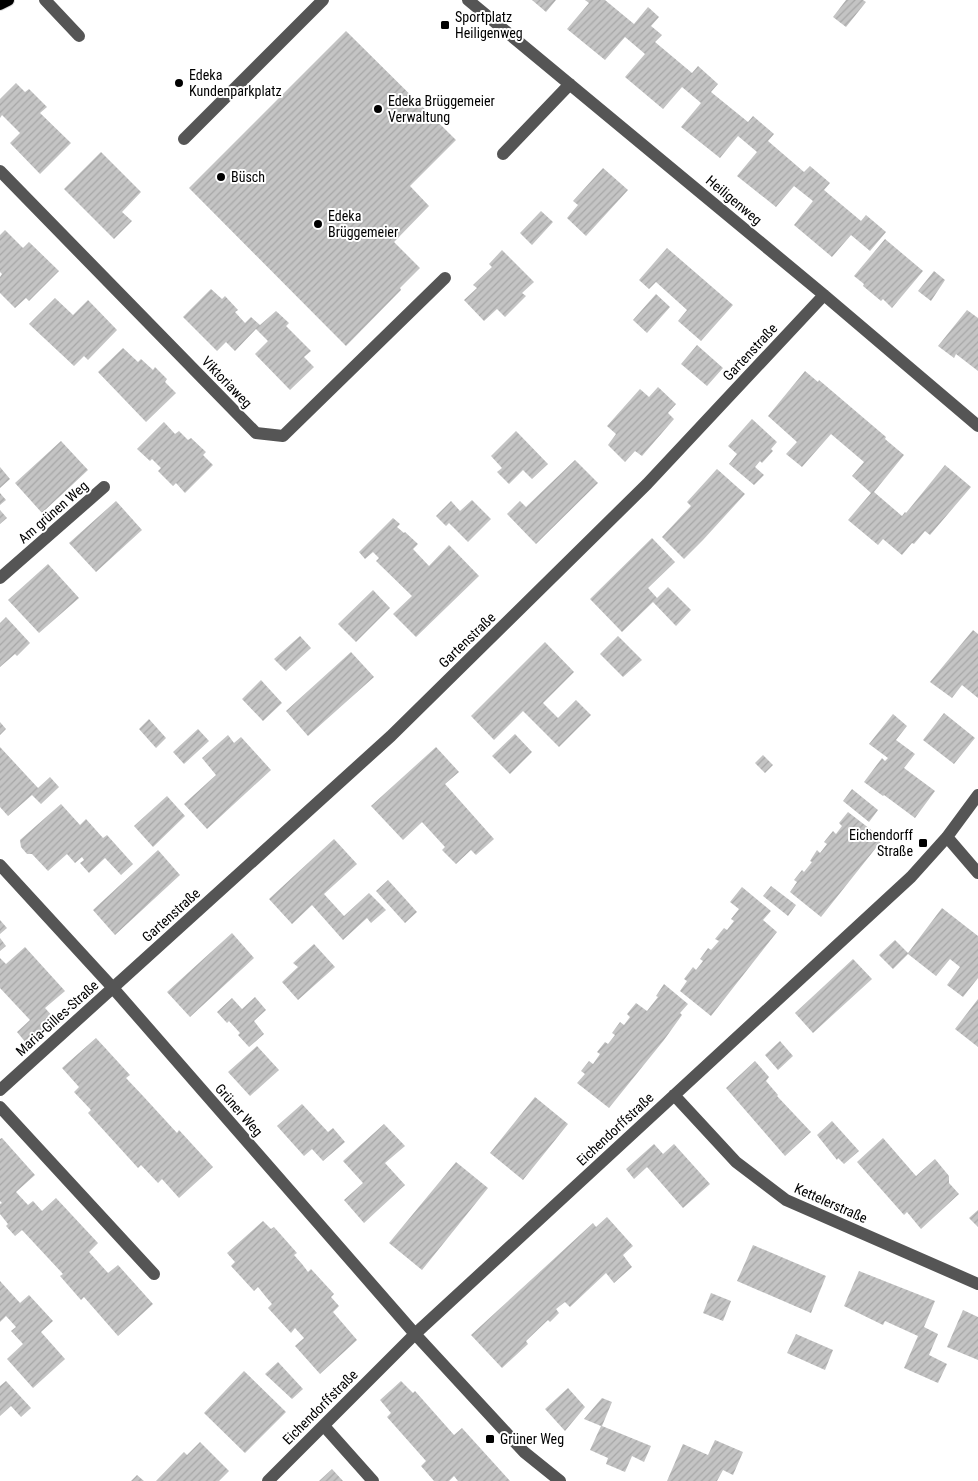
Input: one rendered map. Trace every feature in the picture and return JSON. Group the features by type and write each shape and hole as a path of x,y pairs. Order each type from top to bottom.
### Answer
{"main road":[{"path":"0,4 8,0"}],"street":[{"path":"45,0 79,36"},
{"path":"184,139 323,0"},
{"name":"Heiligenweg","path":"468,0 824,295 978,426"},
{"path":"503,154 570,84"},
{"name":"Viktoriaweg","path":"0,171 256,433 283,436 445,278"},
{"name":"Gartenstraße","path":"113,988 391,736 647,484 824,295"},
{"name":"Am grünen Weg","path":"0,578 104,487"},
{"name":"Eichendorffstraße","path":"268,1481 415,1334 911,877 947,837 978,796"},
{"path":"947,837 978,873"},
{"name":"Grüner Weg","path":"0,865 113,988 415,1334 524,1452 560,1481"},
{"name":"Maria-Gilles-Straße","path":"0,1090 113,988"},
{"name":"Kettelerstraße","path":"674,1096 736,1162 786,1200 978,1284"},
{"path":"0,1107 154,1274"},
{"path":"324,1426 373,1481"}],"building":[{"path":"532,0 556,0 546,12"},
{"path":"585,0 605,0 634,24 648,7 659,17 651,26 662,35 655,42 692,73 698,66 718,84 711,92 748,122 753,116 774,134 768,141 804,172 810,166 830,183 824,190 861,221 866,215 886,232 870,251 851,235 832,257 794,225 813,201 794,186 776,207 737,176 757,152 738,136 720,158 681,127 701,103 682,87 663,109 625,77 645,54 625,37 605,60 567,29 589,3"},
{"path":"846,0 863,0 866,2 846,27 833,17"},
{"name":"Edeka Brüggemeier","path":"346,31 456,140 410,186 429,206 394,242 420,268 346,346 189,188"},
{"path":"16,83 25,92 29,89 47,107 40,113 71,143 40,174 10,143 20,133 2,115 0,118 0,99"},
{"path":"101,152 141,192 122,212 132,221 114,239 64,189"},
{"path":"603,168 628,190 586,236 567,218 578,205 573,201"},
{"path":"541,211 553,222 532,245 520,233"},
{"path":"5,230 23,248 29,242 59,271 29,301 26,298 15,308 0,293 0,277 2,274 0,272 0,235"},
{"path":"885,239 923,271 892,308 883,299 881,301 863,286 864,284 854,276"},
{"path":"667,248 733,305 701,341 678,321 687,310 656,282 649,289 639,280"},
{"path":"502,250 534,282 522,293 526,296 505,317 497,309 484,321 464,300 477,288 473,285 492,267 489,264"},
{"path":"934,271 945,280 931,301 918,291"},
{"path":"211,289 222,299 225,296 238,310 235,312 245,323 251,317 260,325 276,311 289,323 286,326 311,351 304,357 314,367 290,390 255,354 268,341 256,329 235,351 226,342 217,351 183,317"},
{"path":"656,294 670,307 647,333 633,320"},
{"path":"55,298 73,315 88,300 117,330 88,360 84,356 74,366 29,324"},
{"path":"967,310 978,318 978,371 956,354 954,358 938,346"},
{"path":"697,345 723,368 707,386 681,364"},
{"path":"123,348 138,362 141,359 153,370 155,367 167,379 165,382 176,393 146,422 98,372"},
{"path":"805,371 818,382 819,380 886,437 885,439 904,455 874,492 902,516 945,465 971,487 930,535 925,531 902,555 883,539 878,545 848,520 871,493 852,476 864,462 831,434 802,467 786,454 797,442 768,416"},
{"path":"658,387 676,404 668,413 674,419 642,456 635,451 625,462 608,445 616,434 607,426 640,389 649,397"},
{"path":"752,419 777,442 771,449 773,451 762,463 760,461 755,467 764,475 754,485 729,464 737,454 728,446"},
{"path":"164,422 175,434 179,431 188,440 191,438 206,452 203,455 213,465 185,493 176,483 173,486 158,471 161,468 137,449"},
{"path":"516,431 548,464 532,479 523,470 509,484 497,472 502,468 491,456"},
{"path":"61,441 88,470 42,513 15,483"},
{"path":"575,460 598,483 536,544 507,514 520,501 526,507"},
{"path":"0,467 10,479 0,488"},
{"path":"717,469 745,494 684,559 662,537 691,506 687,502"},
{"path":"0,493 6,500 0,505"},
{"path":"472,500 491,519 468,542 449,523 446,526 436,516 451,501 460,511"},
{"path":"116,501 142,530 96,572 69,543"},
{"path":"0,510 7,518 0,524"},
{"path":"393,518 400,524 397,527 418,544 413,549 429,566 449,545 479,576 416,637 393,614 412,596 376,561 379,558 373,552 365,559 359,552"},
{"path":"652,538 675,562 648,588 657,598 668,587 691,610 676,626 653,602 622,632 590,599"},
{"path":"48,564 79,598 39,633 8,600"},
{"path":"373,590 390,608 356,642 338,624"},
{"path":"6,617 30,643 17,656 15,654 0,667 0,623"},
{"path":"973,630 978,634 978,698 962,685 952,698 930,682"},
{"path":"300,636 311,648 286,671 274,659"},
{"path":"618,636 642,660 623,677 600,654"},
{"path":"545,642 574,672 543,703 558,718 576,700 591,715 559,747 523,711 494,740 471,716"},
{"path":"351,652 374,677 308,736 286,711"},
{"path":"261,680 282,703 263,721 242,699"},
{"path":"944,713 975,738 954,764 923,740"},
{"path":"893,714 907,726 896,740 915,754 904,768 935,791 915,818 864,782 882,758 885,761 888,758 869,744"},
{"path":"149,719 166,738 156,748 139,729"},
{"path":"0,722 6,729 0,735"},
{"path":"198,729 209,741 184,764 173,752"},
{"path":"515,734 532,752 510,774 492,756"},
{"path":"228,735 234,743 241,737 271,770 207,829 184,804 216,775 202,758"},
{"path":"0,747 38,788 50,777 59,787 41,804 32,795 8,816 0,807"},
{"path":"436,747 459,772 445,784 494,839 476,855 471,850 456,864 442,850 445,847 422,822 403,840 371,806"},
{"path":"763,755 773,765 765,773 755,763"},
{"path":"852,789 878,810 869,822 843,801"},
{"path":"167,796 185,816 153,847 134,826"},
{"path":"61,804 80,825 86,819 103,838 107,835 133,864 121,875 105,858 89,873 80,863 84,860 82,857 75,863 67,854 48,871 32,854 27,854 21,847 20,840"},
{"path":"848,812 883,839 821,917 790,892 797,882 794,880 812,862 810,861 817,850 820,853 827,844 824,842 833,831 836,834 842,826 839,823"},
{"path":"334,839 357,864 324,894 344,916 369,893 386,910 371,923 367,918 343,940 312,905 292,924 269,899"},
{"path":"158,850 180,875 115,935 93,910"},
{"path":"388,880 417,912 405,923 376,891"},
{"path":"771,886 796,905 788,916 763,896"},
{"path":"742,887 771,911 763,920 777,932 711,1016 680,991 687,981 684,979 693,967 696,970 703,961 700,959 708,948 711,950 719,941 715,939 724,928 727,930 734,921 731,919 739,909 730,902"},
{"path":"942,908 978,936 978,978 963,997 947,985 960,967 950,959 936,976 908,954 893,969 879,955 895,940 908,953"},
{"path":"0,920 7,928 0,934"},
{"path":"232,933 254,958 190,1017 167,992"},
{"path":"0,938 6,946 0,951"},
{"path":"314,944 335,967 298,1000 282,982 298,967 293,963"},
{"path":"25,947 65,991 45,1008 55,1019 27,1044 17,1032 30,1020 0,988 0,958 6,964"},
{"path":"853,959 872,979 813,1033 795,1013"},
{"path":"664,984 688,1004 680,1013 682,1015 664,1040 609,1108 577,1083 585,1074 581,1071 589,1061 593,1064 600,1054 597,1052 605,1042 608,1044 615,1035 612,1033 620,1022 624,1025 630,1017 627,1014 636,1003 647,1011 658,997 656,996"},
{"path":"255,997 266,1010 254,1021 264,1034 249,1047 238,1035 240,1033 217,1012 232,998 242,1009"},
{"path":"978,999 978,1047 955,1029"},
{"path":"96,1038 130,1075 126,1078 177,1133 179,1130 213,1167 179,1198 162,1179 158,1183 141,1165 138,1168 88,1113 91,1110 74,1092 79,1087 62,1068"},
{"path":"780,1041 793,1056 778,1070 765,1055"},
{"path":"257,1046 279,1070 250,1096 228,1072"},
{"path":"755,1061 769,1077 766,1081 777,1096 811,1132 785,1156 726,1088"},
{"path":"535,1097 568,1124 523,1180 490,1153"},
{"path":"302,1104 328,1132 333,1128 345,1142 323,1161 312,1149 304,1156 277,1126"},
{"path":"832,1121 859,1151 844,1164 838,1158 837,1160 817,1135"},
{"path":"384,1124 405,1146 385,1163 405,1185 364,1223 344,1200 363,1183 343,1161"},
{"path":"2,1138 35,1175 16,1192 28,1205 33,1201 42,1211 56,1198 98,1243 89,1252 108,1273 118,1265 153,1304 118,1336 84,1297 81,1300 60,1276 63,1274 22,1230 15,1236 6,1226 8,1224 0,1214 0,1204 2,1203 0,1201 0,1139"},
{"path":"883,1138 916,1176 935,1159 949,1176 949,1183 959,1194 921,1229 907,1212 904,1215 857,1162"},
{"path":"654,1144 663,1154 674,1144 710,1184 683,1208 647,1167 634,1179 626,1169"},
{"path":"456,1162 488,1188 422,1270 389,1243"},
{"path":"978,1210 978,1227 969,1218"},
{"path":"607,1217 633,1246 623,1255 632,1267 614,1283 606,1273 570,1307 565,1302 556,1309 559,1313 550,1322 548,1320 526,1341 528,1344 502,1368 471,1335 593,1223 596,1227"},
{"path":"263,1221 271,1229 274,1227 297,1253 294,1255 308,1272 311,1269 334,1294 331,1297 339,1306 333,1312 357,1340 320,1374 295,1346 304,1338 295,1328 291,1333 268,1308 272,1304 258,1287 254,1291 231,1266 235,1262 227,1253"},
{"path":"753,1245 826,1276 811,1313 737,1281"},
{"path":"859,1271 935,1301 924,1327 938,1334 929,1355 947,1364 938,1383 904,1368 918,1336 885,1321 883,1325 844,1306"},
{"path":"0,1281 20,1303 29,1295 53,1321 41,1332 65,1359 33,1388 7,1359 23,1344 11,1331 16,1327 6,1316 0,1322"},
{"path":"711,1293 731,1301 723,1321 703,1313"},
{"path":"963,1310 978,1317 978,1360 947,1347"},
{"path":"796,1334 833,1350 825,1370 787,1353"},
{"path":"278,1362 303,1389 292,1399 265,1374"},
{"path":"244,1371 286,1412 245,1453 204,1413"},
{"path":"6,1381 31,1408 21,1417 11,1406 0,1416 0,1386"},
{"path":"401,1381 413,1393 415,1391 454,1435 462,1428 510,1481 458,1481 454,1476 449,1481 434,1481 421,1466 426,1461 387,1417 391,1413 380,1400"},
{"path":"568,1388 585,1407 565,1431 545,1409"},
{"path":"602,1398 612,1402 602,1426 651,1446 644,1462 632,1456 625,1472 606,1464 608,1458 590,1450 601,1426 584,1419"},
{"path":"715,1440 743,1452 733,1475 723,1470 717,1481 667,1481 683,1444 708,1455"},
{"path":"200,1442 229,1471 219,1481 156,1481 184,1452 187,1455"},
{"path":"332,1469 343,1481 319,1481"},
{"path":"137,1475 144,1481 131,1481"}],"place":[{"name":"Sportplatz Heiligenweg","path":"445,25"},
{"name":"Edeka Kundenparkplatz","path":"179,83"},
{"name":"Edeka Brüggemeier Verwaltung","path":"378,109"},
{"name":"Büsch","path":"221,177"},
{"name":"Edeka Brüggemeier","path":"318,224"},
{"name":"Eichendorff Straße","path":"923,843"},
{"name":"Grüner Weg","path":"490,1439"}]}
